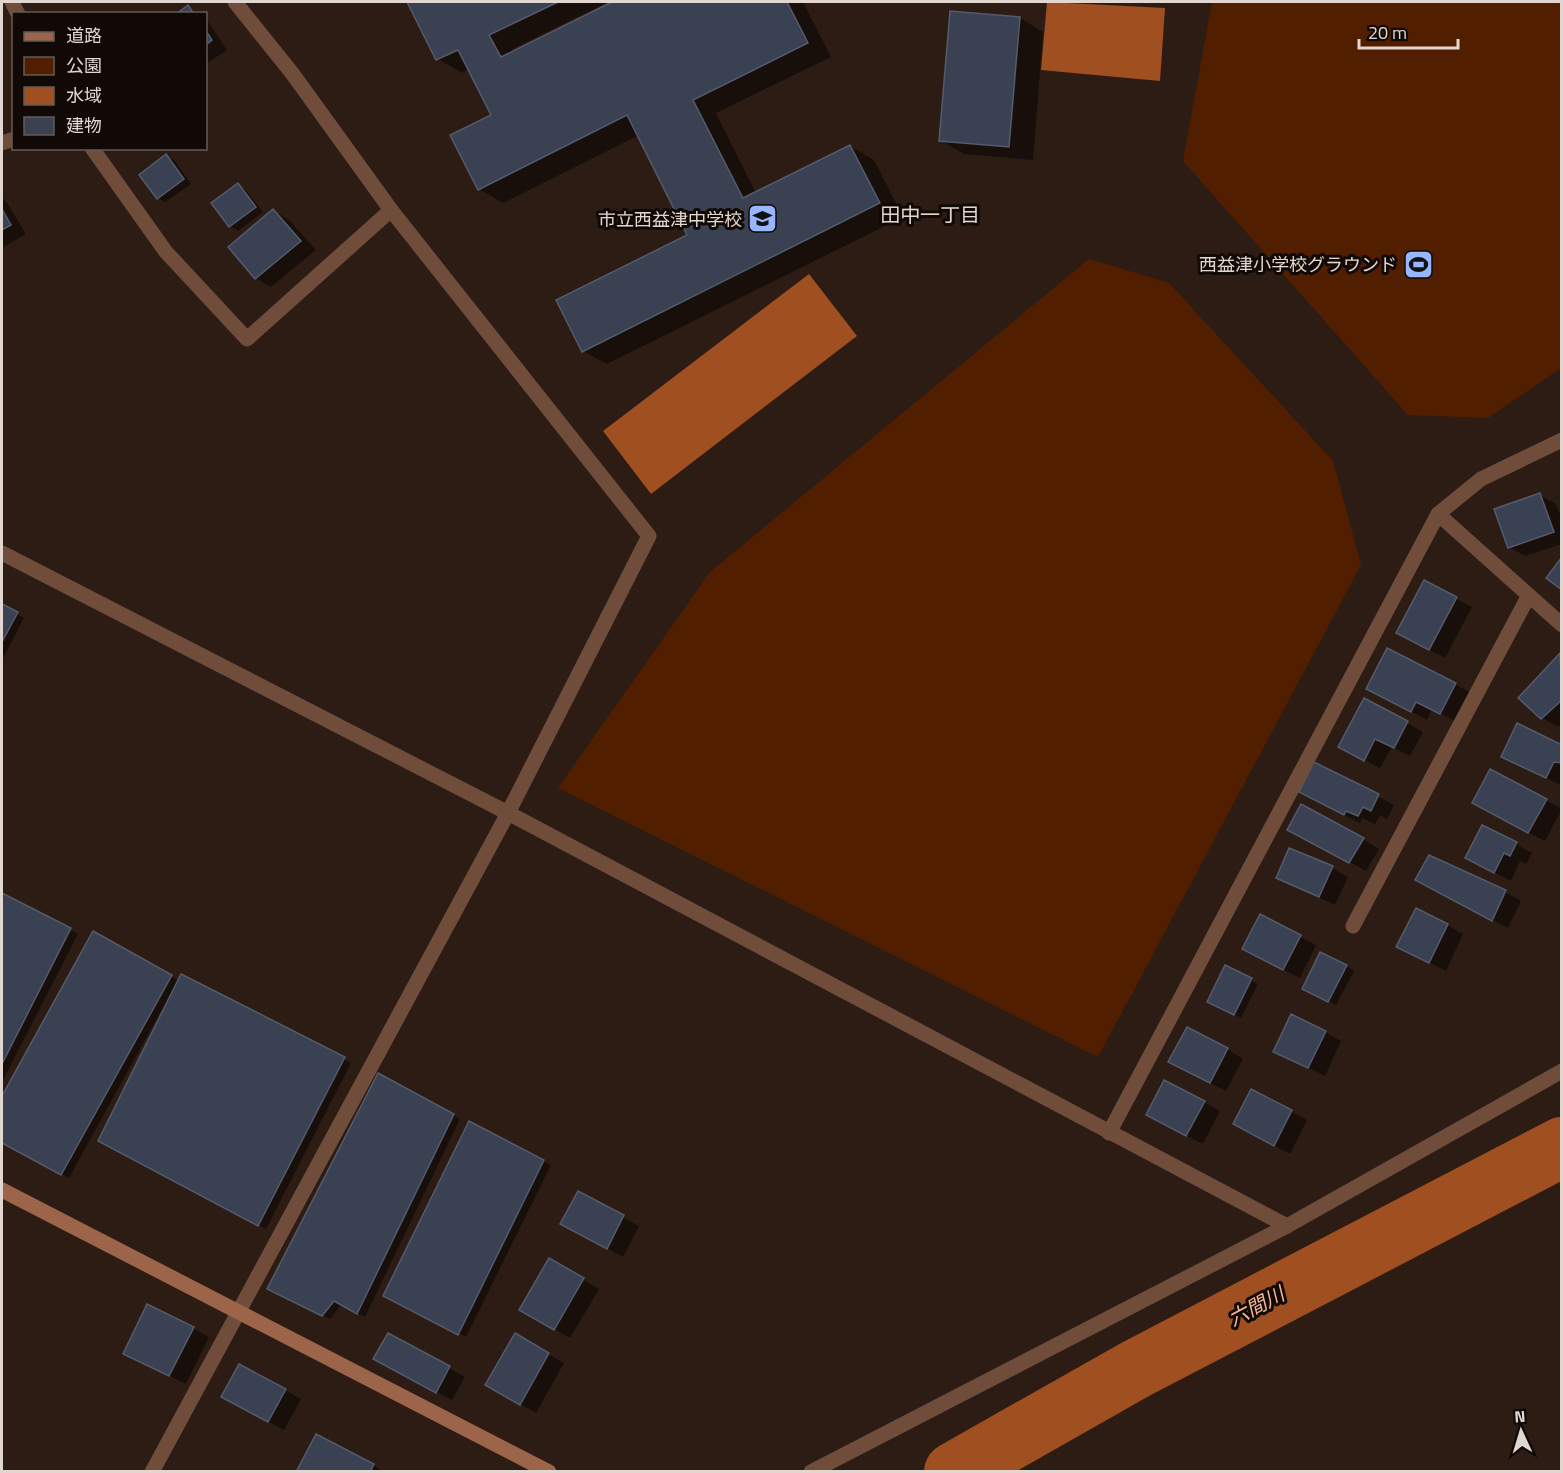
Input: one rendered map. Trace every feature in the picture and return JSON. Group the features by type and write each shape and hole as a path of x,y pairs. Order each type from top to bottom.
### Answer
{"street":[{"path":"152,1472 508,813 649,536 391,210 292,73 235,2"},
{"path":"93,150 166,252 247,339 391,210"},
{"path":"1109,1133 1438,514 1481,479 1562,440"},
{"path":"1438,514 1528,597 1562,625"},
{"path":"2,553 508,813 1287,1226"},
{"path":"1353,926 1528,597"},
{"path":"811,1472 1287,1226 1562,1071"},
{"path":"2,1190 549,1472"}],"green space":[{"name":"西益津小学校グラウンド","path":"1212,2 1561,2 1561,368 1488,418 1408,415 1183,161"},
{"path":"1089,259 1169,283 1333,461 1361,565 1098,1057 558,788 710,572"}],"water":[{"path":"1047,2 1165,8 1160,81 1041,70"},
{"path":"809,274 857,336 651,494 603,431"}],"building":[{"path":"407,2 558,2 489,35 501,57 612,2 787,2 808,43 693,100 743,198 850,145 880,203 582,352 556,300 687,235 627,115 478,190 450,135 491,115 458,50 436,60"},
{"path":"188,5 193,12 179,12"},
{"path":"950,11 1020,17 1009,147 939,141"},
{"path":"207,32 212,40 207,44"},
{"path":"166,154 184,179 157,199 139,175"},
{"path":"238,183 256,207 229,227 211,203"},
{"path":"2,209 11,225 2,230"},
{"path":"273,209 301,241 255,279 228,247"},
{"path":"1540,493 1554,532 1508,548 1494,509"},
{"path":"1562,557 1562,590 1546,578"},
{"path":"1424,580 1457,597 1429,650 1396,633"},
{"path":"2,604 18,612 2,642"},
{"path":"1387,648 1456,683 1440,714 1416,702 1411,712 1366,689"},
{"path":"1560,653 1562,700 1541,719 1518,698"},
{"path":"1364,698 1408,721 1394,748 1375,739 1364,761 1338,747"},
{"path":"1517,723 1562,745 1562,763 1554,762 1546,778 1501,757"},
{"path":"1314,762 1379,794 1371,811 1363,807 1358,816 1346,811 1344,815 1299,792"},
{"path":"1490,769 1547,799 1528,833 1472,803"},
{"path":"1301,804 1364,838 1349,863 1287,830"},
{"path":"1482,825 1517,842 1510,856 1504,853 1494,873 1465,858"},
{"path":"1289,848 1333,866 1319,897 1276,878"},
{"path":"1429,855 1506,890 1492,921 1415,880"},
{"path":"2,893 71,928 2,1064"},
{"path":"1416,908 1448,924 1429,963 1396,947"},
{"path":"1260,914 1301,935 1283,970 1242,949"},
{"path":"93,931 172,975 61,1175 2,1143 2,1096"},
{"path":"1320,952 1347,965 1328,1002 1302,989"},
{"path":"1225,965 1252,978 1234,1015 1207,1002"},
{"path":"181,974 345,1057 258,1226 98,1141"},
{"path":"1291,1014 1326,1031 1308,1068 1273,1052"},
{"path":"1187,1027 1228,1048 1210,1083 1168,1062"},
{"path":"378,1073 454,1114 357,1314 334,1301 322,1316 267,1289"},
{"path":"1164,1080 1205,1101 1186,1136 1146,1115"},
{"path":"1251,1089 1292,1110 1274,1146 1233,1124"},
{"path":"469,1121 544,1160 458,1335 383,1296"},
{"path":"578,1191 624,1215 607,1249 560,1224"},
{"path":"549,1258 584,1278 554,1330 519,1310"},
{"path":"147,1304 194,1327 169,1376 123,1354"},
{"path":"388,1333 450,1366 436,1393 373,1359"},
{"path":"515,1333 549,1353 520,1405 485,1385"},
{"path":"239,1364 286,1389 268,1422 221,1397"},
{"path":"316,1434 374,1464 370,1472 296,1472"}],"waterway":[{"name":"六間川","path":"954,1472 1136,1369 1562,1147"}],"place":[{"name":"市立西益津中学校","path":"763,219"},
{"name":"西益津小学校グラウンド","path":"1418,264"}],"district":[{"name":"田中一丁目","path":"930,214"}]}
